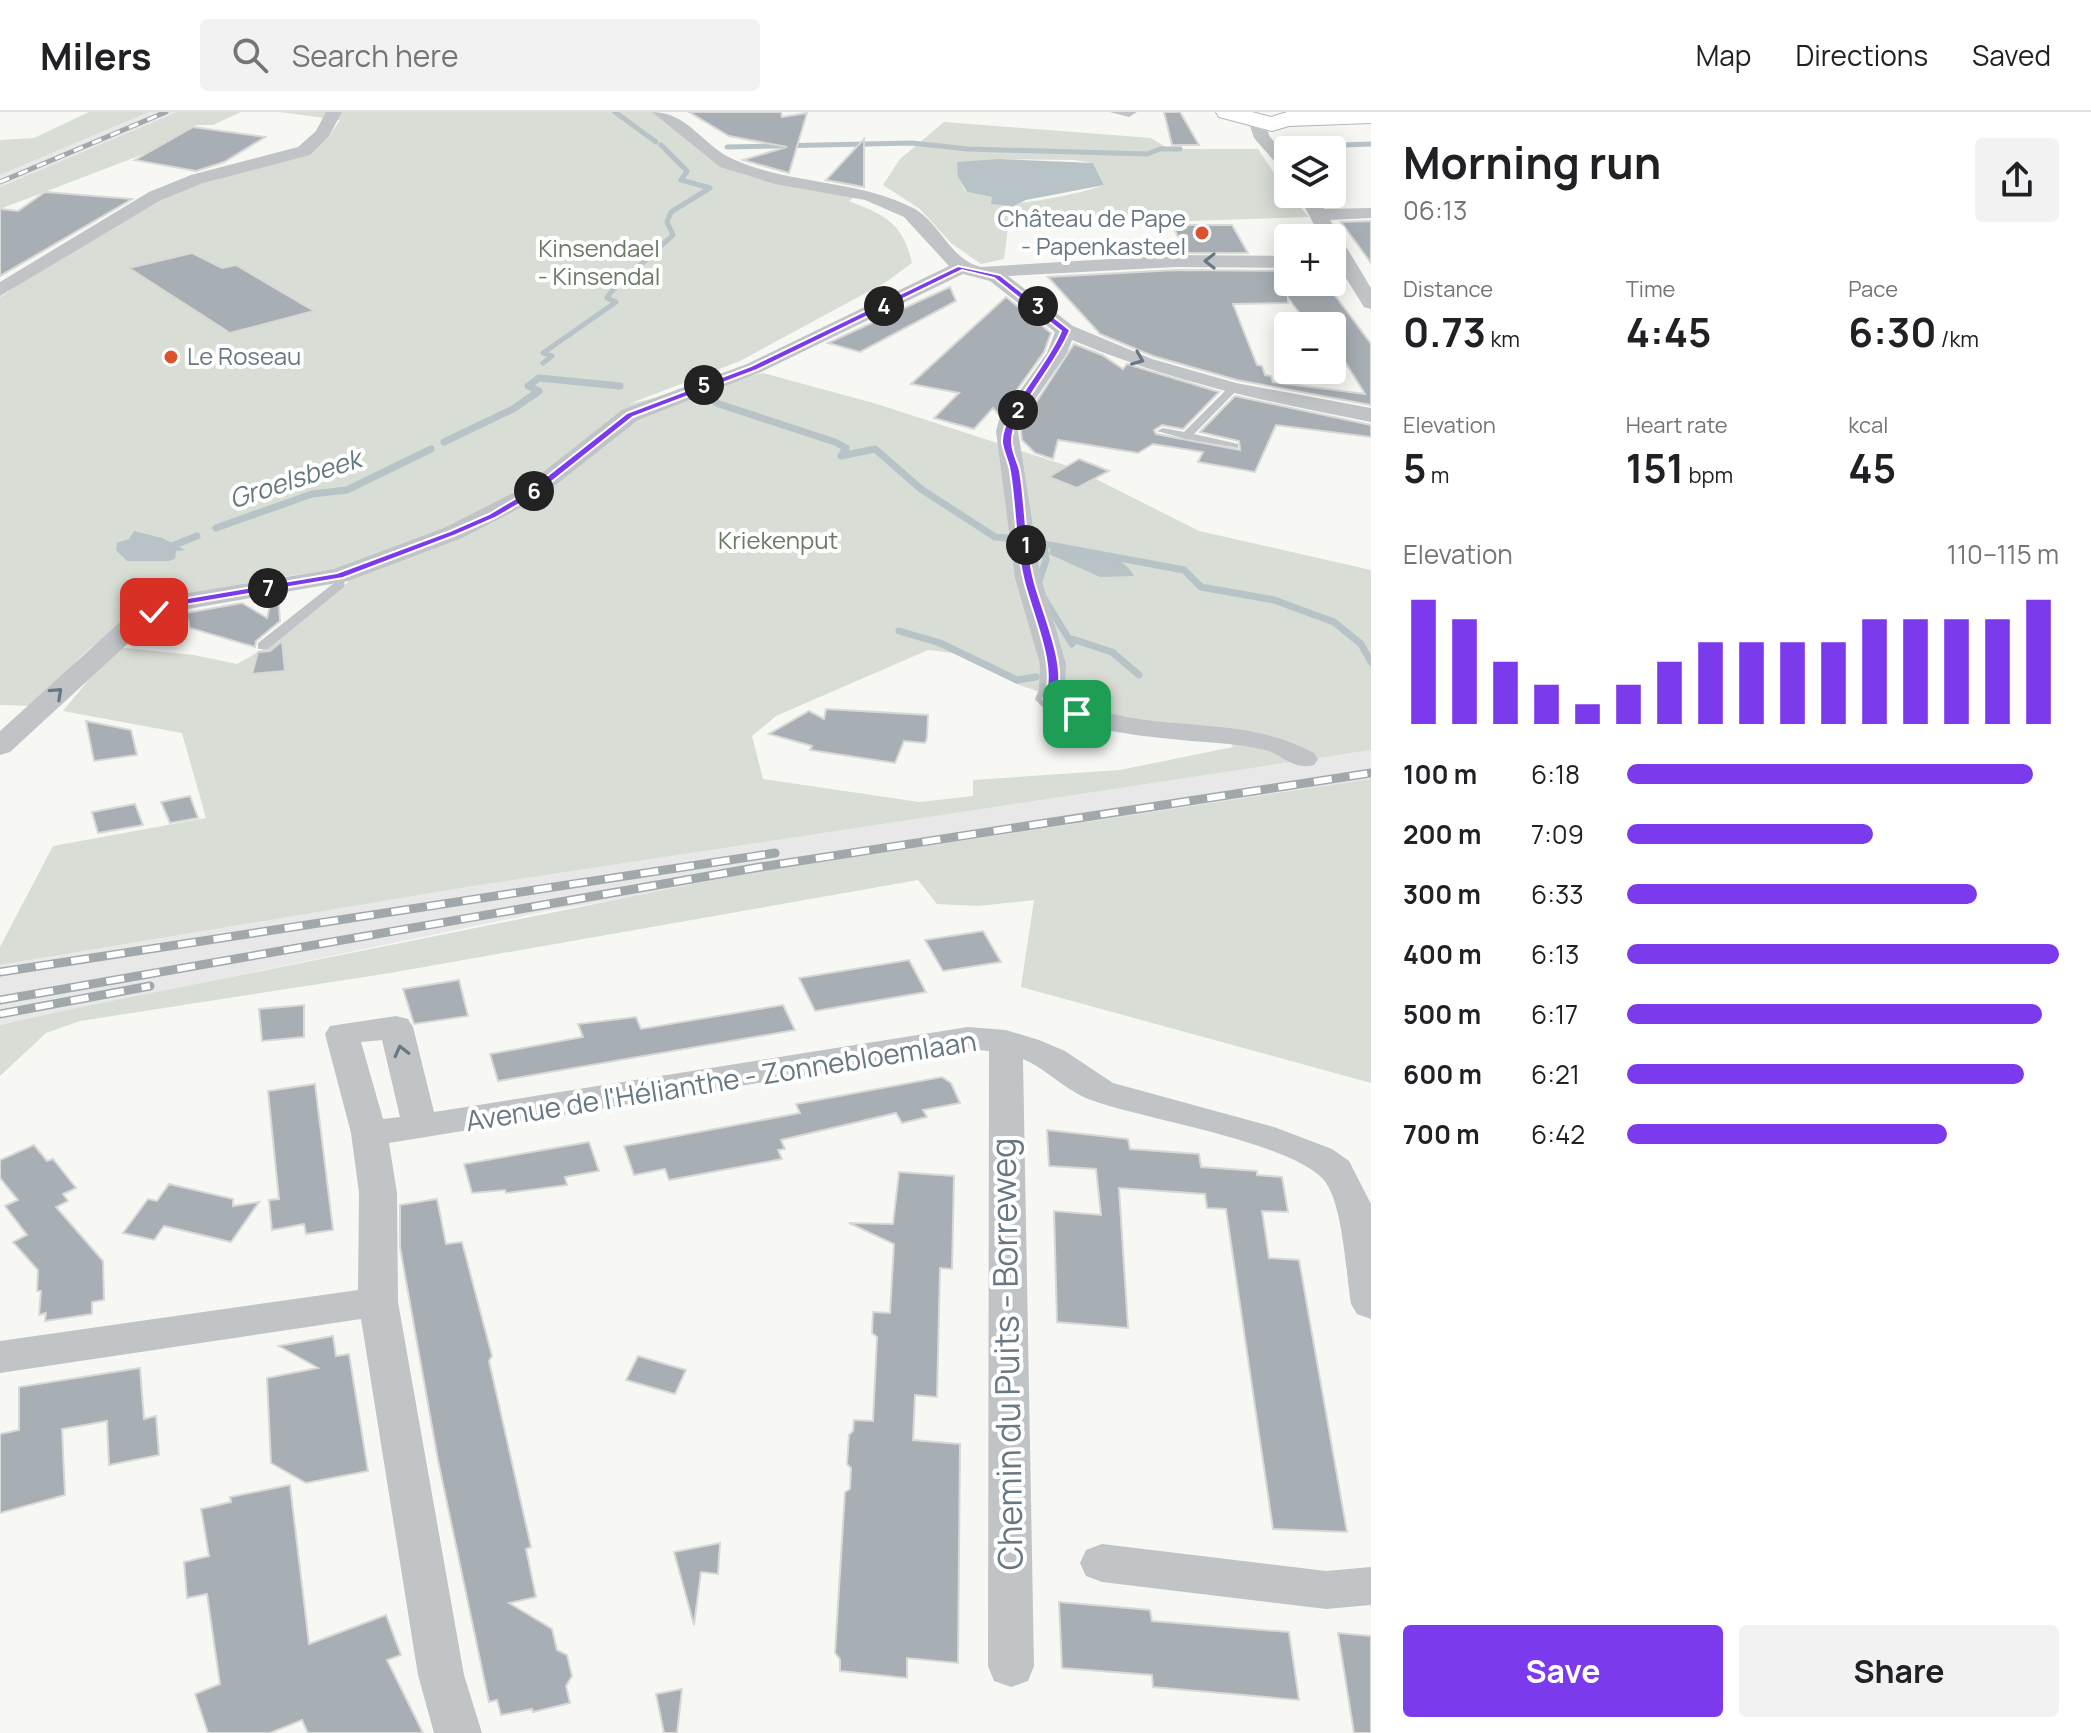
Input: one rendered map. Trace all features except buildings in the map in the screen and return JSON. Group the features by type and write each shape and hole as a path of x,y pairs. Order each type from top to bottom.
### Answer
{"main road":[{"path":"1227,112 1265,120 1371,116"}],"street":[{"path":"0,290 155,196 197,179 304,151 323,133 334,112"},
{"path":"660,112 726,163 775,179 869,196 910,213 961,268 997,277 1066,330 1145,363 1233,389 1371,415"},
{"path":"1118,112 1129,112"},
{"path":"1265,120 1274,138"},
{"path":"1316,208 1325,224"},
{"path":"1321,215 1371,213"},
{"path":"981,272 1176,261 1274,262"},
{"path":"0,746 139,619 182,602 339,576 426,544 513,505 630,415 754,368 961,268"},
{"path":"1346,272 1371,303"},
{"path":"1066,330 1057,353 1010,420 1007,431 1028,578 1053,664 1053,690 1049,699 1077,714 1105,721 1260,740 1281,746 1304,759"},
{"path":"420,1127 396,1027 342,1034 369,1133 378,1193 378,1302 441,1675 458,1733"},
{"name":"Avenue de l'Hélianthe - Zonnebloemlaan","path":"369,1133 968,1038 1006,1041 1047,1056 1100,1090 1291,1147 1332,1167 1342,1178 1351,1202 1371,1304"},
{"name":"Chemin du Puits - Borreweg","path":"1006,1041 1011,1666"},
{"path":"0,1357 378,1302"},
{"path":"1102,1563 1326,1590 1371,1586"}],"lane":[{"path":"1186,436 1233,389"},
{"path":"1163,431 1234,446"},
{"path":"263,646 340,584 339,576"}],"shaded area":[{"path":"149,112 177,112 0,187 0,175"},
{"path":"1000,159 1093,163 1104,185 1026,200 1013,206 991,204 992,197 967,192 958,177 957,162"},
{"path":"134,531 162,538 185,550 176,551 175,559 169,561 127,561 116,550 117,543 129,539"},
{"path":"1066,546 1114,558 1134,576 1100,577 1049,554 1051,548"},
{"path":"1371,750 1371,779 547,911 0,1025 0,965 474,886"}],"green space":[{"path":"89,112 149,112 0,175 0,140 34,138"},
{"path":"177,112 241,112 213,125 196,125 157,149 0,209 0,187"},
{"path":"280,112 654,112 710,157 745,175 855,196 849,201 882,216 898,229 912,263 886,282 740,361 629,404 763,373 877,404 1074,468 1199,531 1371,570 1371,750 474,886 0,965 0,947 53,846 206,818 182,733 63,711 116,647 194,655 237,664 274,643 348,582 350,567 245,583 177,601 145,614 86,652 36,706 0,705 0,297 84,242 175,191 310,152 329,136 340,120","holes":["928,650 954,653 1019,685 1113,716 1224,729 1233,747 1120,770 973,780 973,796 919,802 763,779 752,736 776,716"]},
{"path":"944,122 1151,138 1169,149 1258,149 1274,173 1274,208 1301,208 1309,217 1008,227 1004,259 981,264 951,243 920,209 883,185 900,159","holes":["1000,159 1093,163 1104,185 1048,199 1015,203 991,203 993,197 966,192 958,177"]},
{"path":"1371,779 1371,1083 1021,987 1034,900 978,906 937,904 918,880 390,973 80,1021 46,1033 0,1076 0,1025 72,1009 749,873"}],"waterway":[{"name":"Groelsbeek","path":"615,112 656,142"},
{"path":"727,147 912,143 968,149 1147,154 1160,149 1180,149"},
{"path":"1346,145 1371,144"},
{"name":"Groelsbeek","path":"543,363 552,356 543,353 616,302 607,298 611,292 673,235 667,222 671,212 710,188 681,180 687,171 661,145"},
{"name":"Groelsbeek","path":"444,442 513,409 539,391 528,386 539,378 620,386"},
{"path":"696,391 719,404 835,442 846,448 841,456 875,449 921,489 995,537 1007,538"},
{"name":"Groelsbeek","path":"216,528 312,494 347,490 431,449"},
{"name":"Groelsbeek","path":"172,546 197,536"},
{"path":"1072,644 1037,587 1046,560 1044,544 1184,570 1201,587 1274,600 1334,622 1361,644 1371,662"},
{"path":"899,631 940,643 1017,680 1036,677"},
{"path":"1072,639 1112,652 1139,675"}],"railway":[{"path":"0,182 166,112"},
{"path":"0,1000 760,867 1371,773"},
{"path":"0,972 775,853"},
{"path":"0,1014 150,986"}],"place":[{"name":"Château de Pape - Papenkasteel","path":"1202,233"},
{"name":"Le Roseau","path":"171,357"}],"route":[{"path":"154,612 182,602 339,576 371,567 453,533 492,516 531,493 630,415 657,402 754,368 802,342 899,300 961,268 997,277 1044,310 1066,330 1057,353 1010,420 1007,443 1015,469 1028,578 1053,664 1053,690 1049,699 1077,714"}],"park label":[{"name":"Kinsendael - Kinsendal","path":"599,263"},
{"name":"Kriekenput","path":"778,541"}]}
